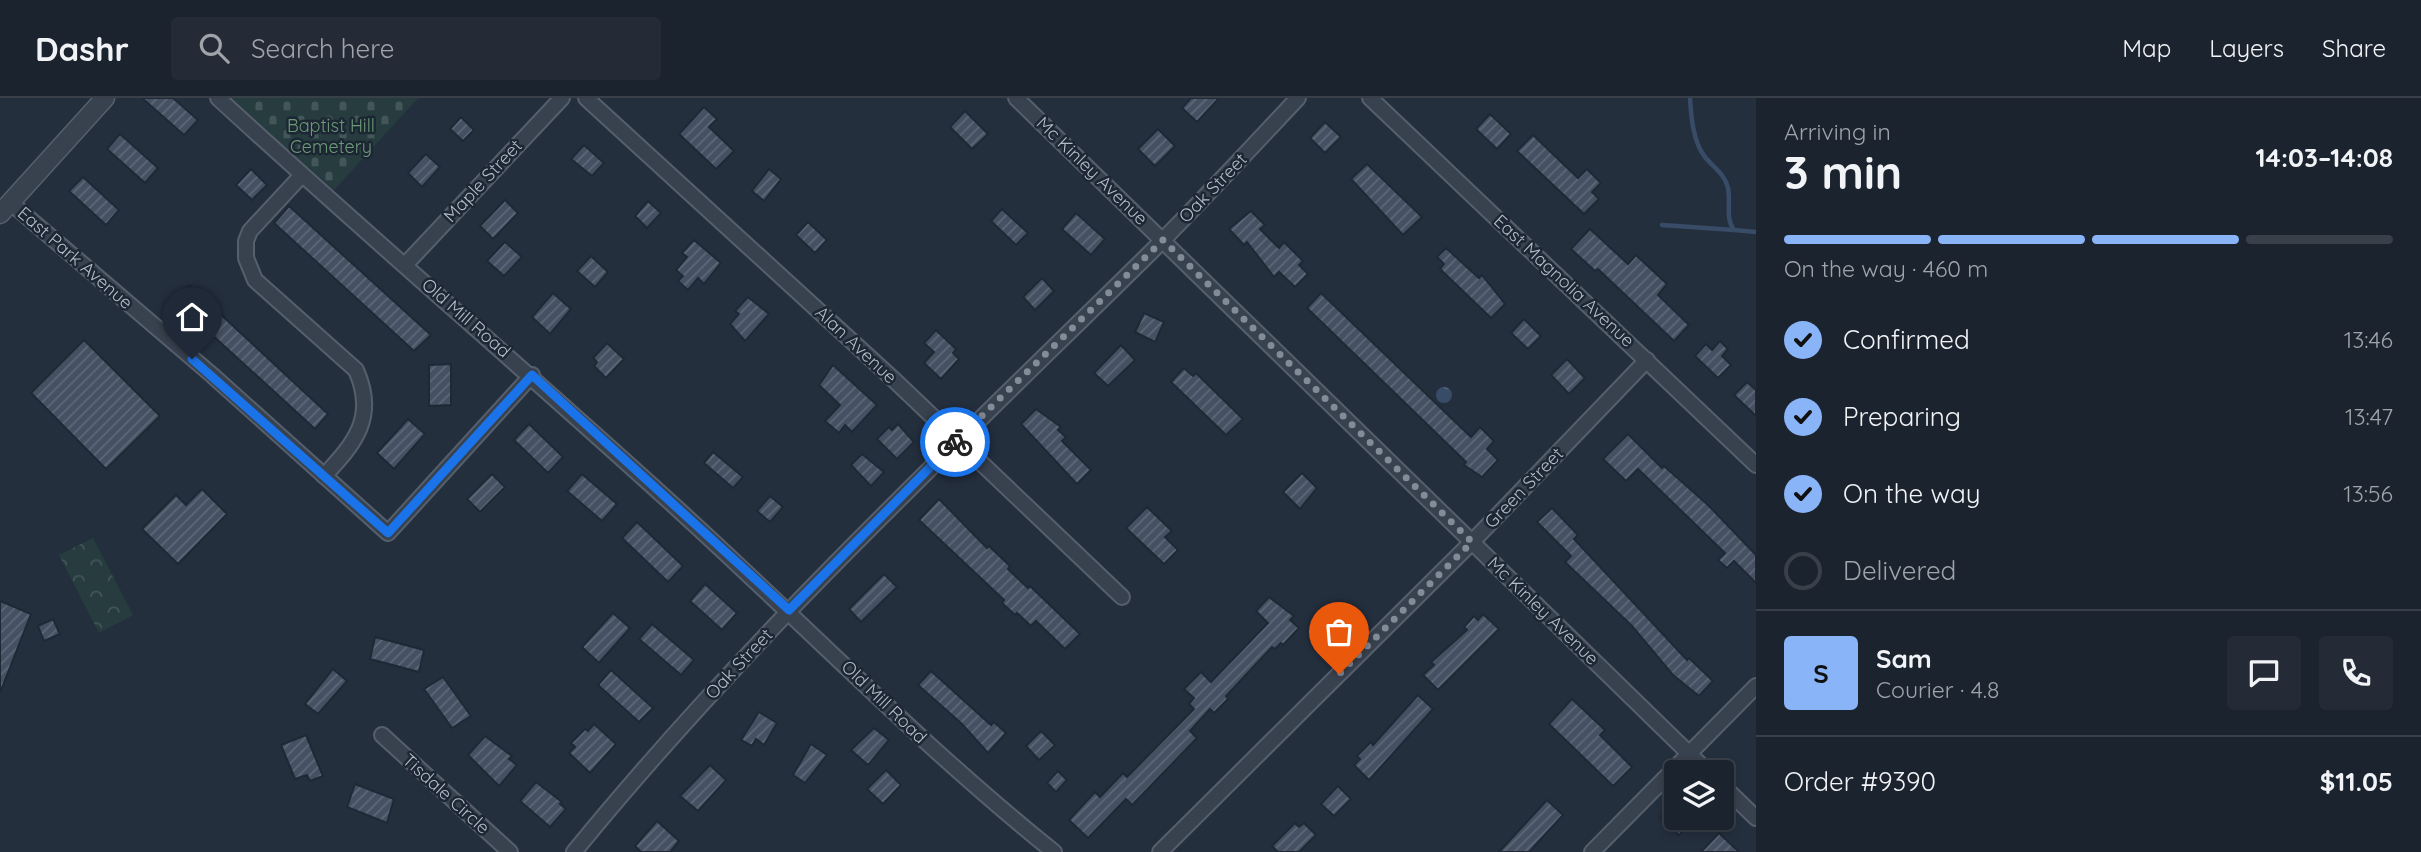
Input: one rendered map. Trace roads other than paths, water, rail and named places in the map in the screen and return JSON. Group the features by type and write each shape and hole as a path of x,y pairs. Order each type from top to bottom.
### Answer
{"street":[{"path":"5,209 105,98"},
{"name":"Old Mill Road","path":"218,98 532,375 789,610 939,754 1054,852"},
{"name":"Maple Street","path":"405,265 562,98"},
{"name":"Alan Avenue","path":"586,98 957,440 1122,597"},
{"name":"Mc Kinley Avenue","path":"1016,98 1696,760"},
{"name":"Oak Street","path":"574,852 609,809 789,610 957,440 1163,240 1298,98"},
{"name":"East Magnolia Avenue","path":"1370,98 1756,465"},
{"path":"302,174 250,231 244,249 255,280 356,370 361,382 365,398 357,438 324,476"},
{"name":"East Park Avenue","path":"5,209 324,476 388,533 532,375"},
{"name":"Green Street","path":"1160,852 1472,542 1647,360"},
{"path":"1592,852 1756,686"},
{"name":"Tisdale Circle","path":"382,735 510,852"},
{"path":"1734,797 1756,818"}],"water":[{"path":"1441,387 1447,387 1452,395 1450,401 1441,403 1436,398 1436,392"}],"waterway":[{"path":"1690,98 1698,144 1726,183 1731,225 1734,230 1756,232"},
{"path":"1662,225 1734,230"}],"park label":[{"name":"Baptist Hill Cemetery","path":"331,136"}]}
